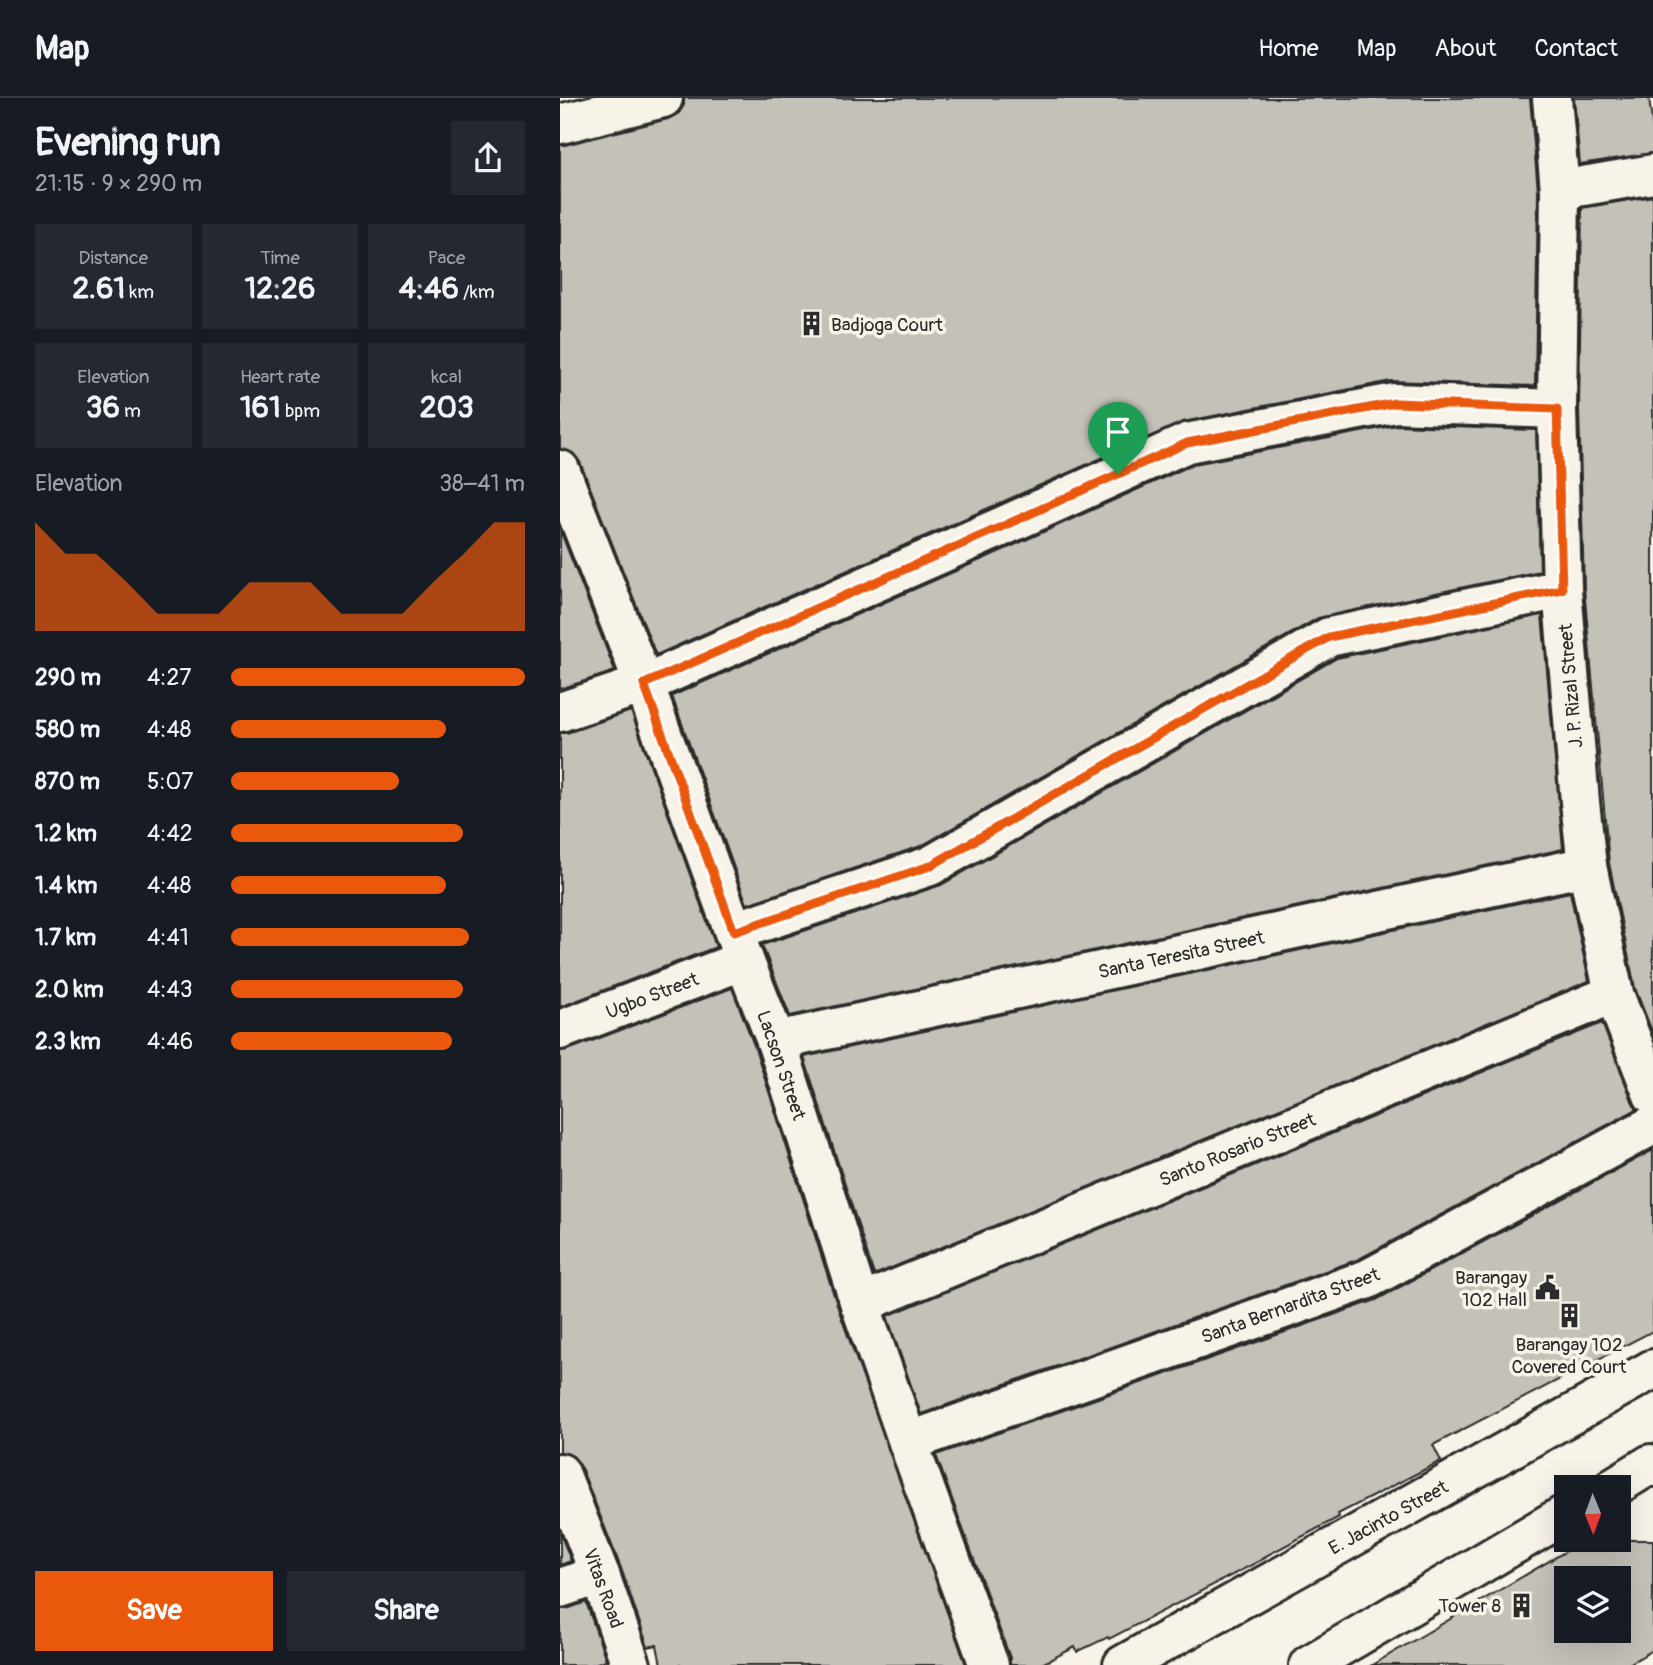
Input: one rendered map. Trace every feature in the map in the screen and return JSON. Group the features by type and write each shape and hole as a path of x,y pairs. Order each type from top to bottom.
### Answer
{"street":[{"path":"560,124 663,98"},
{"name":"J. P. Rizal Street","path":"1552,98 1560,190 1557,409 1562,589 1580,802 1587,866 1614,994 1651,1083"},
{"path":"1560,190 1653,174"},
{"path":"560,712 644,684 1187,443 1395,403 1557,409"},
{"name":"Lacson Street","path":"560,470 644,684 776,1041 860,1304 989,1665"},
{"name":"Ugbo Street","path":"560,1030 739,946 930,866 1329,637 1562,589"},
{"name":"Santa Teresita Street","path":"776,1041 1587,866"},
{"name":"Santo Rosario Street","path":"860,1304 1614,994"},
{"name":"Santa Bernardita Street","path":"908,1442 1368,1279 1653,1125"},
{"name":"E. Jacinto Street","path":"1123,1665 1653,1369"},
{"path":"1631,1476 1651,1464 1653,1467"},
{"name":"Vitas Road","path":"560,1473 600,1575 631,1665"},
{"path":"1309,1665 1554,1521"},
{"path":"560,1588 600,1575"}],"building":[{"path":"684,98 1530,98 1538,191 1535,386 1391,381 1183,422 656,655 580,462 573,453 560,449 560,145 668,119 679,113 684,105"},
{"path":"1574,98 1649,98 1653,153 1580,164"},
{"path":"1653,196 1653,1034 1635,988 1609,863 1584,588 1579,409 1582,208"},
{"path":"1397,425 1536,430 1540,571 1318,618 921,846 747,904 672,696 1194,464"},
{"path":"560,530 615,671 560,689"},
{"path":"1542,615 1563,849 790,1016 762,945 941,885 1337,658"},
{"path":"631,711 716,947 560,1007 560,733"},
{"path":"1570,892 1589,981 874,1275 804,1057"},
{"path":"732,988 755,1048 839,1311 966,1665 661,1665 657,1645 648,1647 621,1568 580,1465 573,1456 560,1452 560,1051"},
{"path":"1602,1023 1637,1109 1359,1259 921,1414 887,1316"},
{"path":"1653,1150 1653,1331 1433,1445 1441,1461 1338,1514 1339,1517 1265,1558 1109,1639 1108,1637 1077,1652 1075,1647 1040,1665 1010,1665 1010,1658 936,1455 1376,1300"},
{"path":"560,1533 571,1561 560,1565"},
{"name":"Tower 8","path":"1631,1540 1653,1540 1653,1650 1627,1665 1372,1665 1565,1552 1631,1552"},
{"path":"586,1602 606,1660 591,1665 560,1665 560,1609"}],"place":[{"name":"Badjoga Court","path":"811,324"},
{"name":"Barangay 102 Hall","path":"1547,1288"},
{"name":"Barangay 102 Covered Court","path":"1569,1316"},
{"name":"Tower 8","path":"1521,1605"}],"route":[{"path":"1395,403 1557,409 1562,589 1329,637 930,866 734,932 644,684 1118,474 1187,443 1395,403"}]}
